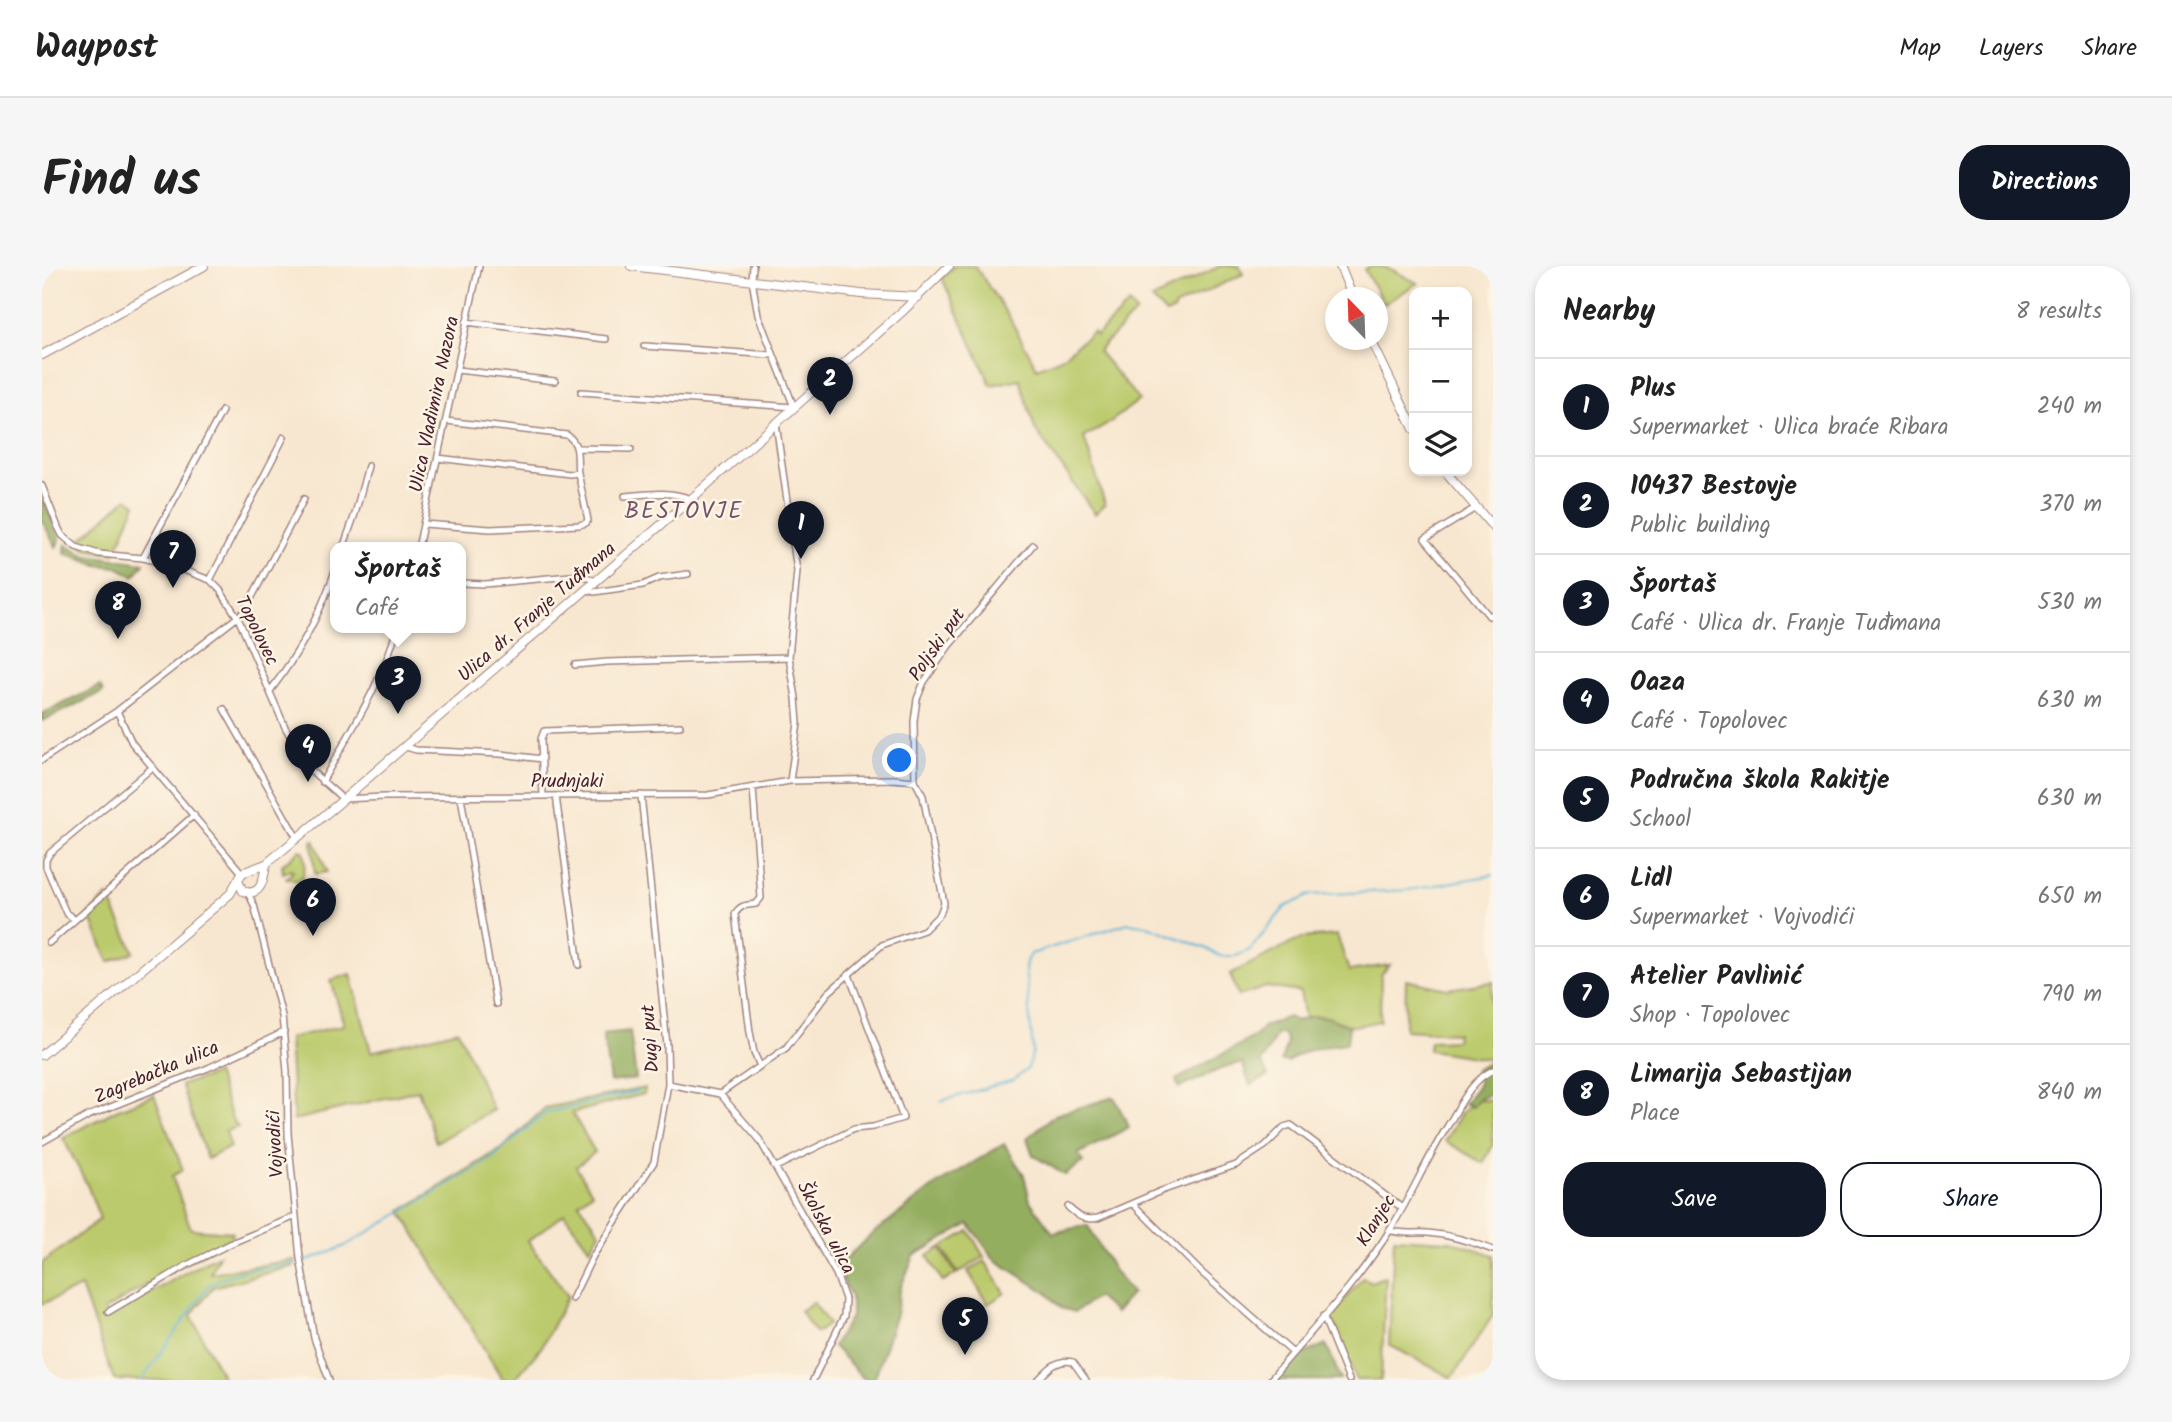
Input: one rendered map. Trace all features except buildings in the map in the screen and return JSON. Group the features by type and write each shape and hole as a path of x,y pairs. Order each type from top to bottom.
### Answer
{"main road":[{"path":"42,355 204,266"},
{"path":"631,266 861,294 918,297"},
{"name":"Ulica dr. Franje Tuđmana","path":"240,877 266,864 343,799 691,499 918,297 949,266"},
{"path":"1342,270 1349,287"},
{"path":"1376,350 1409,419"},
{"path":"1449,476 1493,527"},
{"path":"230,894 249,892 261,887 266,864"},
{"path":"253,870 259,873 262,880"},
{"path":"42,1055 230,894 240,877 249,892"}],"street":[{"name":"Ulica Vladimira Nazora","path":"420,542 480,266"},
{"path":"581,393 794,407 758,315 752,280 753,266"},
{"path":"1334,266 1342,270"},
{"path":"466,323 606,339"},
{"path":"644,346 773,355"},
{"path":"457,370 555,381"},
{"path":"143,558 222,411"},
{"path":"424,524 490,528 579,525 588,520 578,473 578,448 568,435 446,421"},
{"path":"776,423 797,571 789,657 798,723 790,781"},
{"path":"209,580 284,437"},
{"path":"578,448 631,449"},
{"path":"438,458 578,473"},
{"path":"346,542 368,466"},
{"name":"Topolovec","path":"42,486 58,527 69,542 85,551 143,558 185,570 209,580 220,590 238,618 285,727 309,769 343,799"},
{"path":"625,496 680,494 691,499"},
{"path":"42,760 117,711 238,618 244,612 304,499"},
{"path":"1477,507 1425,539 1489,616 1493,614"},
{"name":"Poljski put","path":"849,975 882,945 924,930 940,914 943,907 923,796 915,781 914,721 918,699 924,682 948,647 1033,545"},
{"path":"585,589 594,592 643,585 659,578 688,574"},
{"path":"466,583 485,584 581,575 594,582"},
{"path":"270,691 309,635 330,583"},
{"path":"322,782 384,670 395,633"},
{"path":"575,666 607,662 789,657"},
{"path":"224,709 297,838"},
{"path":"117,711 132,743 194,815 240,877"},
{"path":"543,796 542,733 547,729 680,726"},
{"path":"403,746 416,750 542,759"},
{"path":"74,919 66,914 46,867 46,860 50,853 153,767"},
{"name":"Prudnjaki","path":"343,799 708,795 790,781 915,781"},
{"path":"752,788 761,898 756,904 738,908 735,914 750,1032 760,1066"},
{"name":"Dugi put","path":"572,1299 593,1256 654,1162 668,1084 667,1045 641,795"},
{"path":"555,796 579,965"},
{"path":"461,797 496,1004"},
{"path":"49,943 194,815"},
{"name":"Vojvodići","path":"249,892 279,1000 284,1032 288,1134 300,1258 316,1347 329,1380"},
{"path":"668,1084 720,1094 786,1048 828,993 849,975 903,1118 873,1127 853,1129 776,1167"},
{"name":"Zagrebačka ulica","path":"42,1142 88,1116 208,1068 284,1032"},
{"name":"Klanjec","path":"1270,1380 1358,1276 1389,1230 1434,1147 1470,1089 1481,1076 1493,1070"},
{"name":"Školska ulica","path":"720,1094 759,1139 836,1274 845,1299 845,1316 813,1380"},
{"path":"1068,1207 1079,1218 1088,1220 1133,1204 1161,1191 1236,1165 1265,1146 1284,1127 1291,1125 1402,1208"},
{"path":"1133,1204 1202,1273 1293,1353"},
{"path":"108,1312 189,1264 296,1216"},
{"path":"1389,1230 1398,1234 1427,1233 1452,1237 1493,1250"},
{"path":"1323,1316 1349,1380"},
{"path":"1038,1380 1054,1364 1065,1360 1073,1362 1086,1380"}],"green space":[{"path":"954,266 975,266 1009,317 1037,368 1061,358 1093,332 1096,336 1129,304 1136,312 1098,351 1139,400 1105,426 1084,437 1105,504 1095,514 1035,429 1020,379 991,385 942,278"},
{"path":"1220,266 1239,266 1243,274 1174,307 1175,310 1166,314 1152,299"},
{"path":"1379,266 1391,269 1418,283 1388,302 1388,287 1374,287 1364,269"},
{"path":"127,498 136,504 115,553 86,548 77,543"},
{"path":"44,501 60,539 56,547 42,520"},
{"path":"66,544 85,555 144,563 134,576 117,567 98,565 65,553"},
{"path":"100,686 103,692 42,721 42,714"},
{"path":"314,840 327,872 315,874"},
{"path":"300,850 304,852 303,876 298,881 286,878 293,872 291,869 283,873 282,865"},
{"path":"108,896 134,952 109,962 89,914"},
{"path":"1337,935 1349,971 1390,965 1381,975 1380,1021 1351,1026 1322,1017 1305,1018 1300,992 1266,987 1239,996 1230,974 1302,938"},
{"path":"351,974 371,1052 458,1030 493,1110 436,1142 418,1090 294,1120 289,1038 344,1025 331,980"},
{"path":"1406,980 1448,989 1493,982 1489,1044 1493,1047 1493,1060 1429,1050 1430,1041 1456,1040 1457,1033 1405,1030"},
{"path":"1312,1016 1328,1017 1349,1026 1347,1043 1308,1051 1288,1062 1281,1061 1287,1043 1284,1034 1277,1034 1261,1062 1268,1076 1250,1085 1242,1063 1227,1066 1179,1088 1176,1080 1255,1036 1264,1026 1288,1017 1296,1021"},
{"path":"630,1031 636,1079 610,1082 603,1034"},
{"path":"1493,1060 1493,1094 1480,1098 1473,1107 1464,1103 1479,1084 1475,1070"},
{"path":"216,1074 233,1121 238,1127 226,1131 230,1147 207,1159 181,1085"},
{"path":"645,1088 644,1094 572,1113 595,1152 576,1167 592,1192 579,1203 600,1232 590,1249 564,1214 528,1241 568,1296 541,1348 514,1380 503,1380 401,1211 504,1147 545,1108"},
{"path":"154,1095 183,1170 172,1176 191,1229 232,1232 233,1237 104,1311 107,1318 219,1255 210,1273 294,1260 294,1266 213,1287 191,1315 224,1380 114,1380 81,1287 42,1304 42,1263 100,1219 88,1187 63,1138 116,1110"},
{"path":"1114,1097 1129,1127 1078,1154 1083,1162 1065,1175 1033,1155 1027,1138 1055,1115"},
{"path":"1481,1100 1493,1101 1493,1145 1483,1163 1445,1141 1463,1110"},
{"path":"1004,1144 1024,1175 1030,1201 1053,1233 1087,1225 1114,1271 1132,1293 1115,1313 1097,1297 1075,1312 1061,1308 1047,1293 994,1259 969,1224 914,1256 901,1286 896,1314 874,1380 865,1380 833,1346 851,1317 851,1296 842,1279 840,1264 872,1234 936,1185"},
{"path":"969,1231 984,1257 958,1273 942,1247"},
{"path":"1394,1238 1451,1241 1493,1255 1493,1315 1452,1378 1389,1345"},
{"path":"940,1248 956,1274 943,1282 928,1256"},
{"path":"985,1261 1005,1293 988,1304 968,1271"},
{"path":"1386,1276 1381,1380 1356,1380 1331,1317 1363,1277 1371,1282"},
{"path":"813,1302 829,1324 816,1333 800,1311"},
{"path":"1326,1344 1341,1380 1276,1380 1294,1358"}],"waterway":[{"path":"941,1101 1014,1080 1028,1068 1033,1052 1025,968 1031,954 1128,923 1145,925 1220,956 1236,956 1250,950 1285,907 1310,895 1409,890 1493,875"},
{"path":"304,1262 345,1246 490,1160 545,1113 638,1091"},
{"path":"142,1380 207,1287 238,1273 298,1263"}],"place":[{"name":"10437 Bestovje","path":"830,415"},
{"name":"Plus","path":"801,559"},
{"name":"Atelier Pavlinić","path":"173,588"},
{"name":"Limarija Sebastijan","path":"118,639"},
{"name":"Športaš","path":"398,714"},
{"name":"Oaza","path":"308,782"},
{"name":"Lidl","path":"313,936"},
{"name":"Područna škola Rakitje","path":"965,1355"}],"district":[{"name":"BESTOVJE","path":"684,510"}]}
